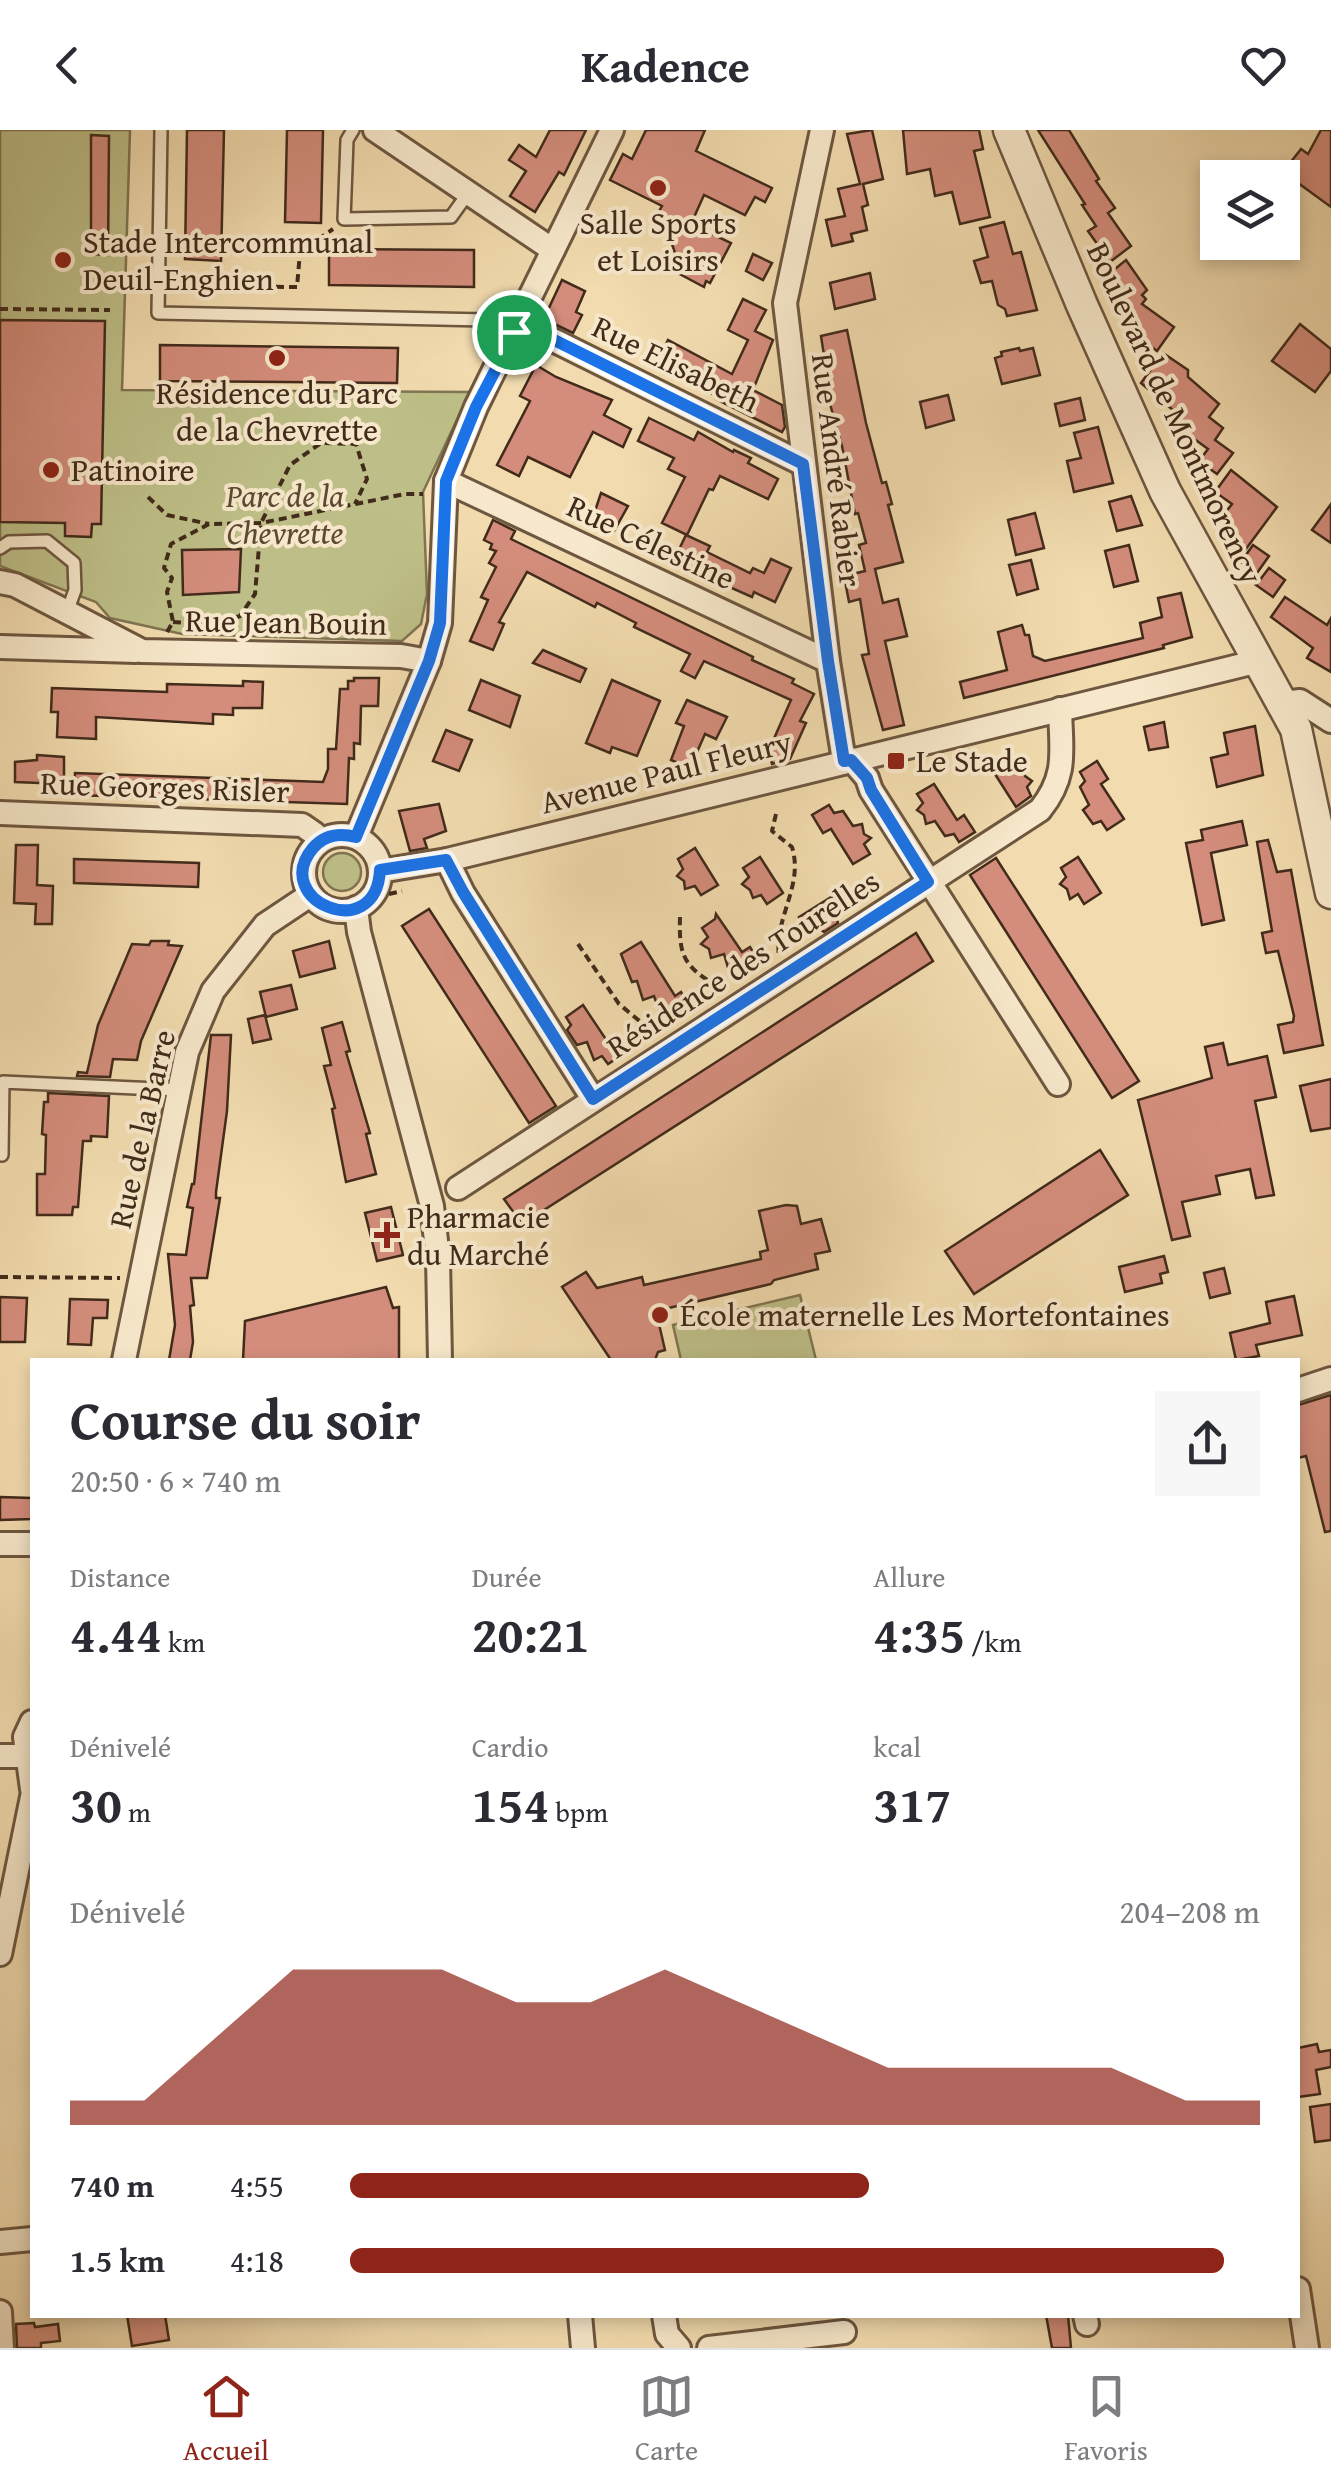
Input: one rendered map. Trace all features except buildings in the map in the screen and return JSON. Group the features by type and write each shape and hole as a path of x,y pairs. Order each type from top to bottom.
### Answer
{"street":[{"path":"376,130 553,250"},
{"path":"356,837 429,661 440,623 444,488 476,407 612,130"},
{"name":"Rue André Rabier","path":"822,130 785,291 786,331 828,661 847,760"},
{"name":"Boulevard de Montmorency","path":"1009,130 1137,431 1200,559 1284,703 1302,748 1331,893"},
{"name":"Rue Elisabeth","path":"517,327 803,464"},
{"name":"Rue Célestine","path":"444,488 828,661"},
{"name":"Rue Jean Bouin","path":"0,582 15,585 142,651"},
{"name":"Rue Jean Bouin","path":"0,647 401,656 429,661"},
{"name":"Avenue Paul Fleury","path":"380,870 446,860 1259,661"},
{"path":"1284,703 1300,701 1331,721"},
{"name":"Résidence des Tourelles","path":"458,1188 1040,810 1056,791 1060,710"},
{"name":"Résidence des Tourelles","path":"847,760 867,778 928,882 1058,1084"},
{"name":"Rue Georges Risler","path":"0,813 302,825 315,834 318,842"},
{"path":"336,835 356,837 373,850 380,870 375,892 356,908 327,908 310,895 304,873 310,851 318,842 336,835"},
{"name":"Résidence des Tourelles","path":"446,860 593,1099"},
{"name":"Rue de la Barre","path":"124,1358 188,1052 213,991 265,925 310,895"},
{"path":"356,908 359,932 432,1206 438,1258 440,1358"},
{"path":"1300,1389 1331,1379"},
{"path":"0,1544 30,1544"},
{"path":"0,1756 29,1753 25,1737 30,1726"},
{"path":"0,1954 30,1803"},
{"path":"0,2242 30,2239"},
{"path":"1300,2302 1307,2348"},
{"path":"0,2312 2,2348"},
{"path":"580,2318 583,2348"},
{"path":"664,2318 667,2334 679,2348"},
{"path":"709,2348 844,2332"}],"lane":[{"path":"160,130 158,312 485,320 517,327"},
{"path":"353,130 347,140 344,219 451,217 469,192"},
{"path":"0,548 9,542 47,541 74,563 75,590 67,612"},
{"path":"2,1155 2,1082 180,1090"}],"path":[{"path":"158,286 297,287 300,252 344,219"},
{"path":"0,309 110,310"},
{"path":"173,622 215,624 240,616 256,594 261,523 290,464 322,442 356,444 367,479 354,506"},
{"path":"148,496 167,515 209,524 261,523 444,488"},
{"path":"168,630 173,622 167,592 172,578 164,568 171,544 209,524"},
{"path":"776,814 772,831 792,847 797,877 780,921 781,966"},
{"path":"680,917 681,952 686,964 714,984 718,1008"},
{"path":"578,944 618,1004 675,1047"},
{"path":"0,1277 141,1278"}],"green space":[{"name":"Parc de la Chevrette","path":"0,130 130,130 122,390 470,392 423,492 427,594 421,624 402,641 182,634 110,618 96,602 0,566"},
{"path":"342,853 356,858 361,872 356,886 342,891 328,886 323,872 328,858"},
{"path":"800,1295 816,1358 681,1358 673,1325"}],"place":[{"name":"Salle Sports et Loisirs","path":"658,188"},
{"name":"Stade Intercommunal Deuil-Enghien","path":"63,260"},
{"name":"Résidence du Parc de la Chevrette","path":"277,358"},
{"name":"Patinoire","path":"51,470"},
{"name":"Le Stade","path":"896,761"},
{"name":"Pharmacie du Marché","path":"387,1235"},
{"name":"École maternelle Les Mortefontaines","path":"660,1315"}],"route":[{"path":"520,323 803,464 844,761 851,760 867,778 928,882 593,1099 446,860 380,870 375,892 348,910 338,911 318,903 305,884 305,862 318,842 336,835 356,837 429,661 440,623 446,481 476,407 514,332 520,323"}]}
